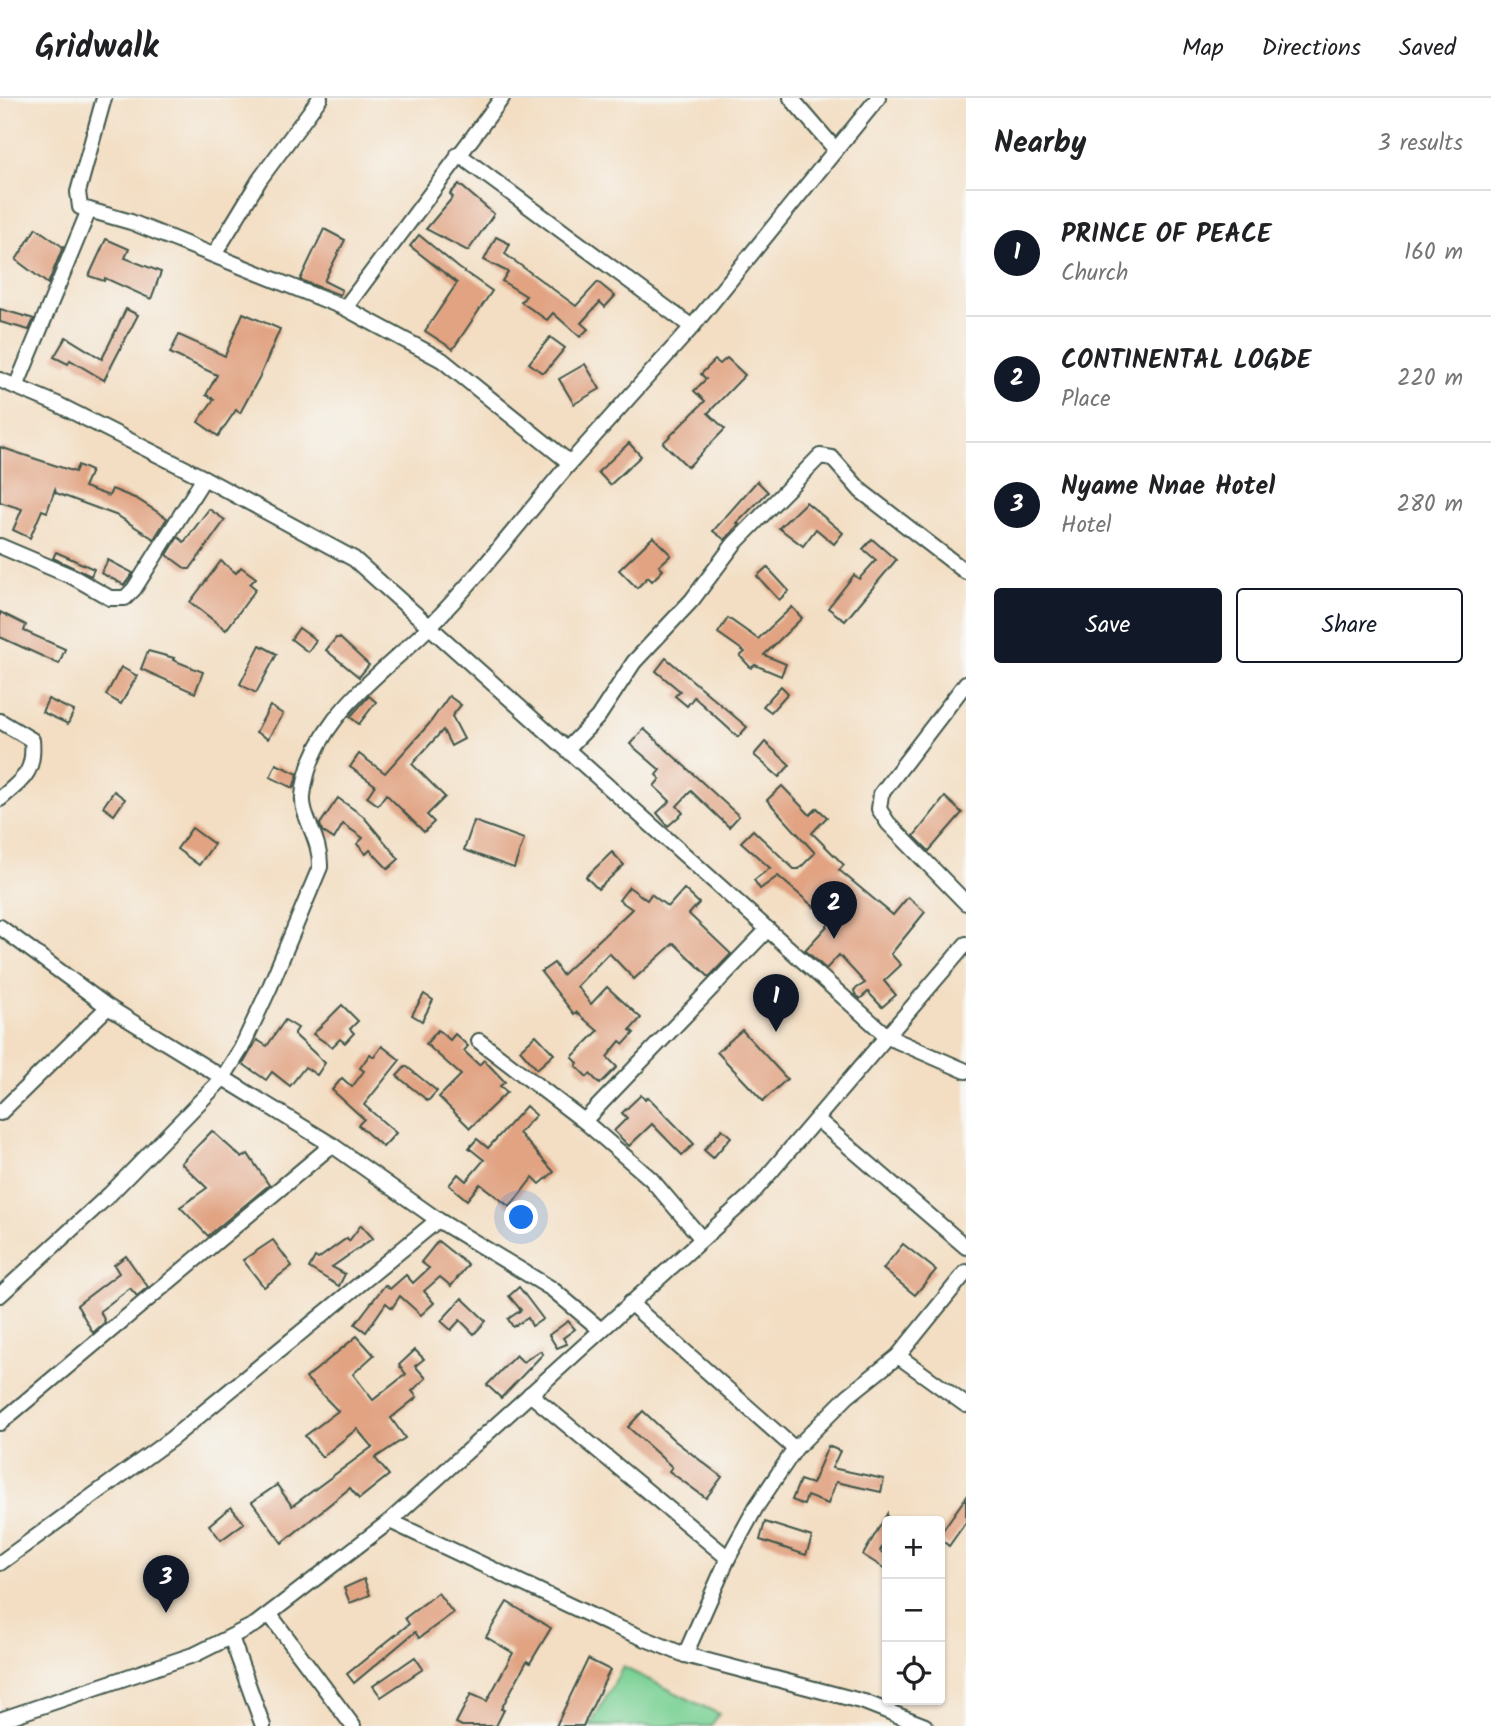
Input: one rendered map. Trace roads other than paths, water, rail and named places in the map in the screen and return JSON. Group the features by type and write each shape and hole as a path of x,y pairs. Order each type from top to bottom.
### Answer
{"street":[{"path":"104,98 78,192 80,207 114,215 345,309 442,360 570,463"},
{"path":"214,255 260,180 320,98"},
{"path":"345,309 502,98"},
{"path":"791,98 835,149"},
{"path":"0,1295 110,1194 222,1079 241,1049 320,867 321,850 302,798 309,769 327,728 350,701 430,625 692,327 878,98"},
{"path":"458,154 692,327"},
{"path":"16,387 89,211"},
{"path":"0,380 204,478 354,559 888,1037 966,1071"},
{"path":"568,748 598,717 634,662 692,600 734,544 820,456 832,458 861,491 966,572"},
{"path":"0,546 73,577 110,598 125,598 134,589 204,478"},
{"path":"966,683 880,794 879,809 888,823 966,903"},
{"path":"0,721 32,740 34,759 27,775 0,799"},
{"path":"584,1121 768,929"},
{"path":"2,933 108,1007 332,1145 438,1220 552,1289 601,1330"},
{"path":"5,1721 147,1672 231,1637 270,1615 390,1521 751,1195 966,944"},
{"path":"0,1113 108,1007"},
{"path":"479,1041 584,1121 651,1179 702,1239"},
{"path":"818,1120 966,1247"},
{"path":"0,1423 332,1145"},
{"path":"0,1563 171,1439 438,1220"},
{"path":"685,1655 728,1558 756,1507 795,1449 848,1396 898,1356 966,1272"},
{"path":"630,1303 795,1449"},
{"path":"898,1356 966,1405"},
{"path":"530,1394 728,1558"},
{"path":"390,1521 609,1624 685,1655 864,1702 925,1726"},
{"path":"270,1615 353,1726"},
{"path":"231,1637 263,1726"}],"place":[{"name":"CONTINENTAL LOGDE","path":"834,939"},
{"name":"PRINCE OF PEACE","path":"776,1032"},
{"name":"Nyame Nnae Hotel","path":"166,1613"}]}
